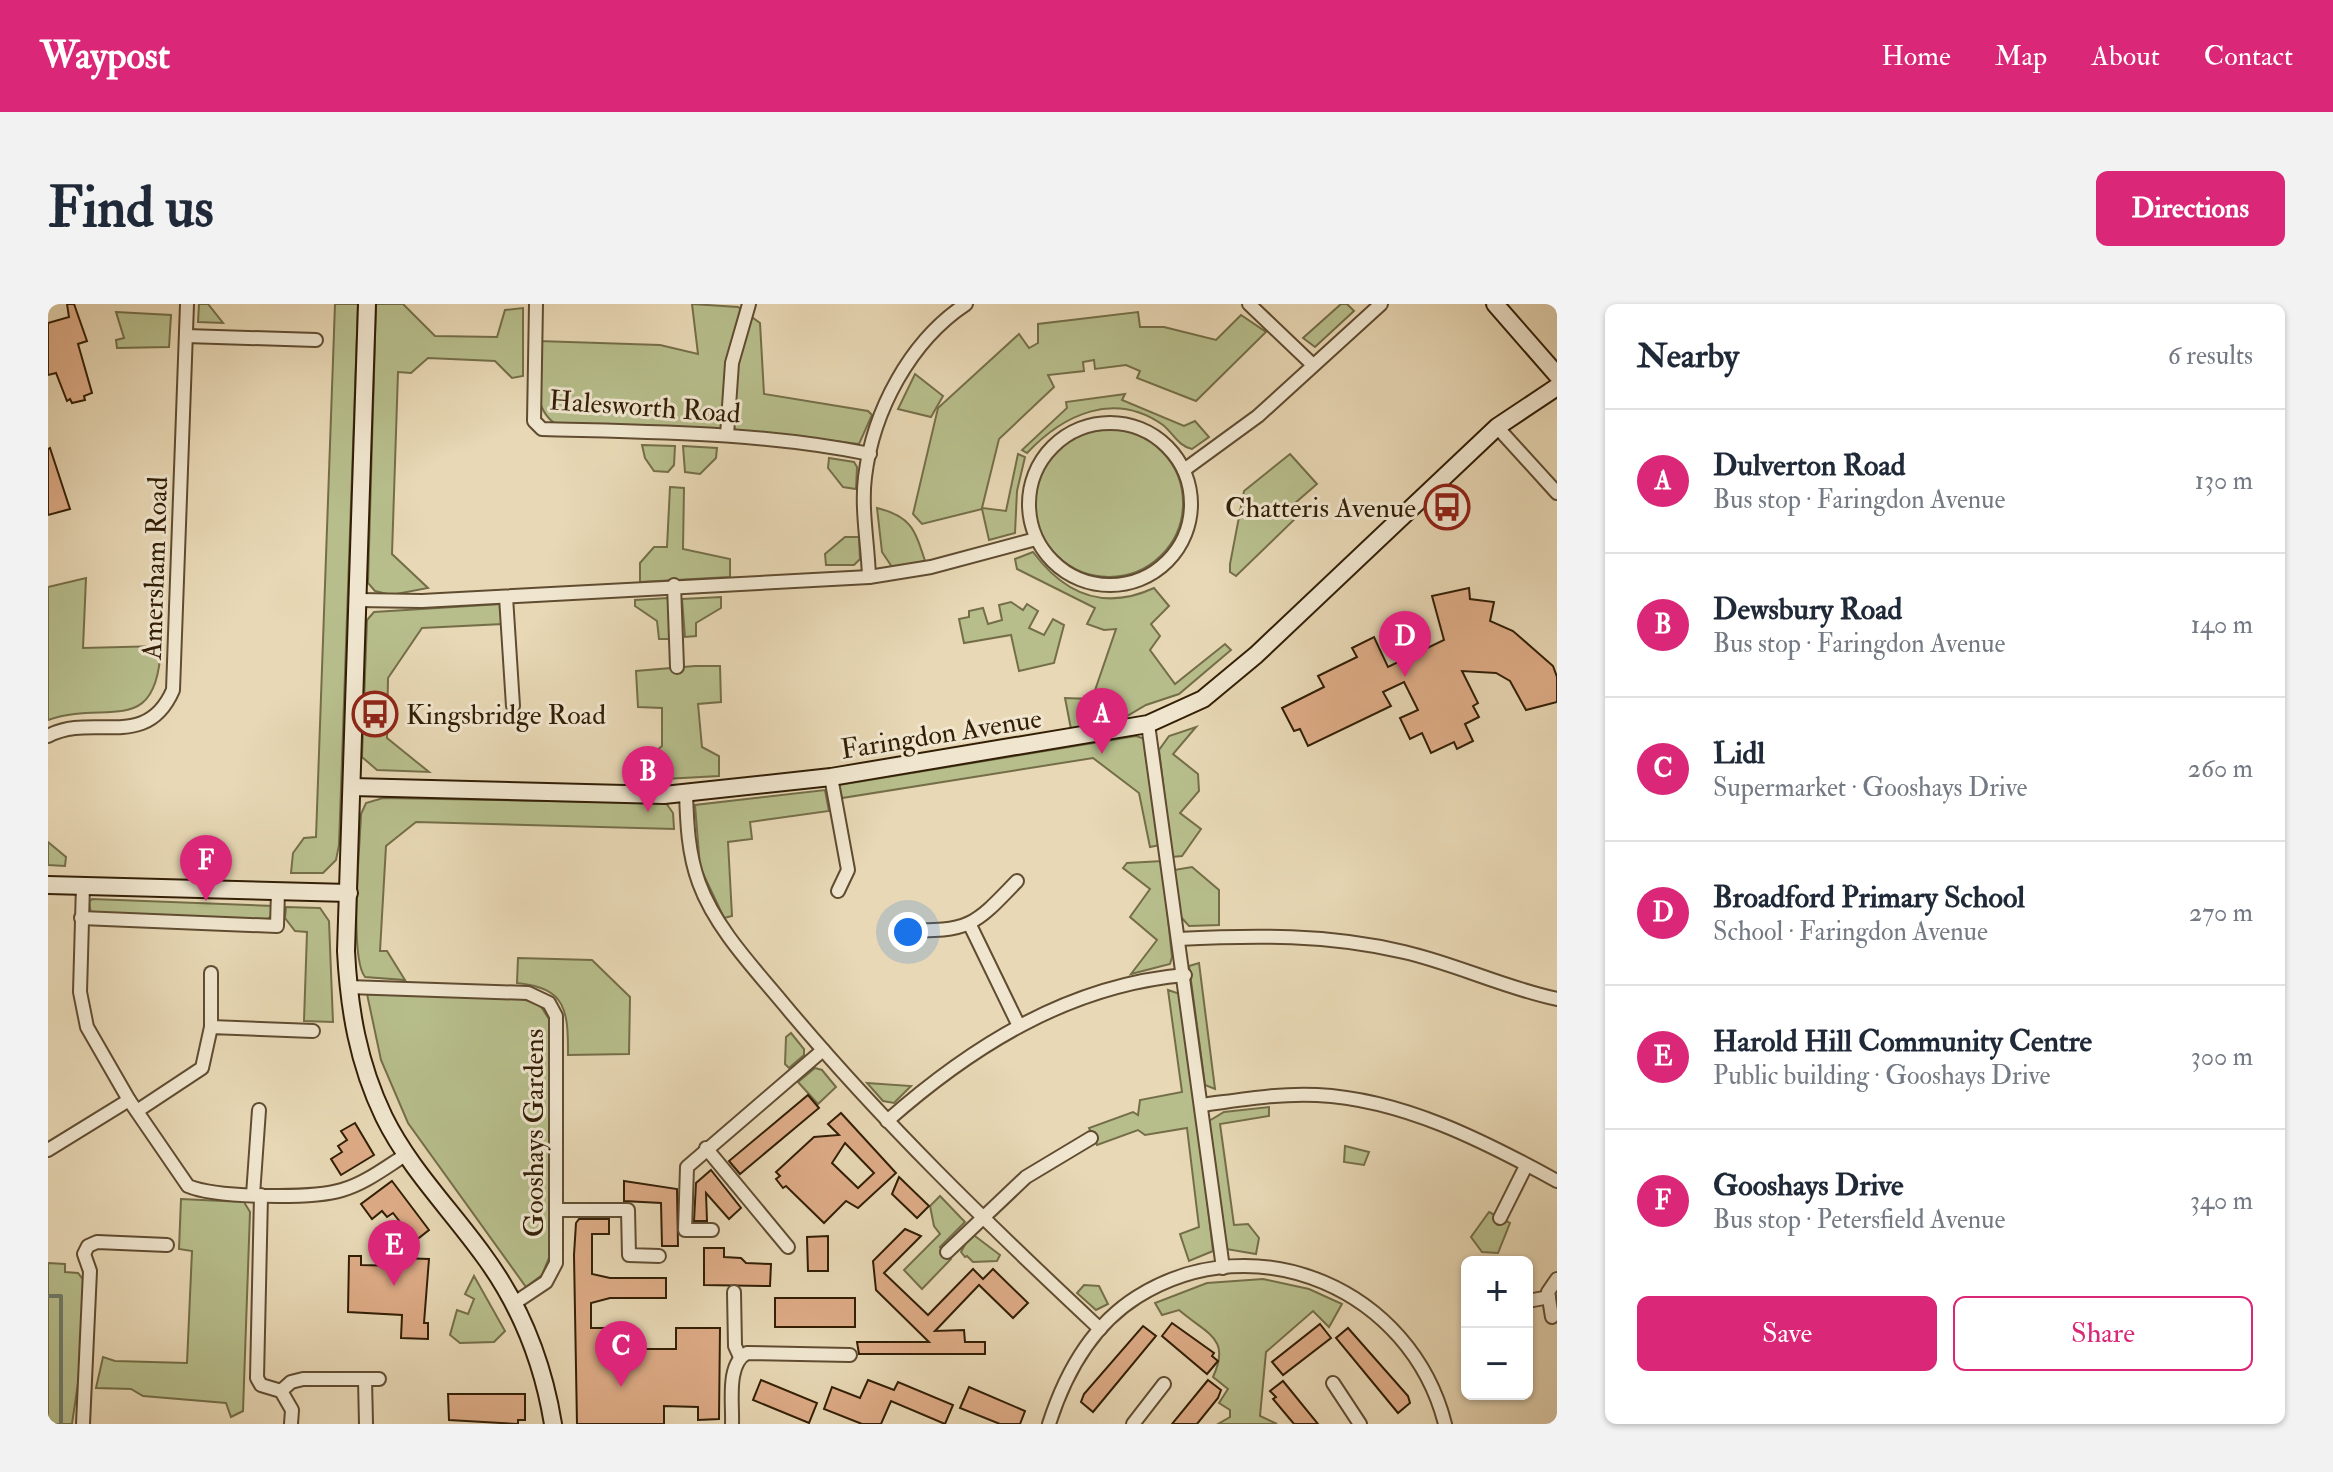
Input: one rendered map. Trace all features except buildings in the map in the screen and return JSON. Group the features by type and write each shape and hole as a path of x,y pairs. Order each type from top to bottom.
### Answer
{"street":[{"name":"Amersham Road","path":"48,736 75,729 135,726 149,721 168,702 173,690 187,304"},
{"path":"367,304 349,893 348,987 353,1030 384,1117 407,1154 484,1255 513,1304 542,1375 553,1424"},
{"name":"Halesworth Road","path":"536,304 534,421 542,429 727,435 801,442 870,454"},
{"path":"727,435 732,363 749,304"},
{"path":"869,577 865,479 889,397 906,366 930,337 966,304"},
{"path":"1249,304 1313,365"},
{"path":"1184,470 1258,416 1381,304"},
{"path":"1495,304 1557,375"},
{"path":"186,336 316,340"},
{"name":"Faringdon Avenue","path":"352,787 601,795 686,793 831,777 1148,724 1203,699 1256,655 1497,427 1557,387"},
{"path":"1111,422 1138,428 1170,448 1184,470 1191,494 1190,520 1182,544 1166,564 1145,578 1120,585 1094,584 1069,575 1049,559 1036,539 1028,512 1029,487 1039,462 1054,443 1076,429 1111,422"},
{"path":"1497,427 1557,493"},
{"path":"358,600 506,597 674,585 869,577 931,567 1036,539"},
{"path":"674,585 677,667"},
{"path":"506,597 513,706"},
{"path":"1148,724 1223,1268"},
{"path":"831,777 848,870 838,891"},
{"path":"686,793 689,847 699,884 721,925 823,1050 887,1121 981,1217 1100,1329"},
{"path":"905,930 955,931 970,925 1017,881"},
{"path":"48,885 349,893"},
{"path":"83,885 80,992 87,1027 133,1106 188,1186 257,1195 313,1195 341,1191 407,1154"},
{"path":"81,918 277,926 278,891"},
{"path":"970,925 1019,1026"},
{"path":"1178,939 1258,935 1365,943 1448,964 1557,999"},
{"path":"48,1150 202,1068 211,1027 211,973"},
{"path":"887,1121 968,1054 1019,1026 1104,990 1185,975"},
{"name":"Gooshays Gardens","path":"348,987 528,993 549,1003 556,1016 557,1254 552,1274 538,1289 513,1304"},
{"path":"211,1027 313,1031"},
{"path":"712,1230 685,1230 687,1167 823,1050"},
{"path":"1202,1105 1318,1095 1367,1101 1428,1120 1557,1181"},
{"path":"259,1110 257,1378 261,1385 281,1391 292,1410 291,1424"},
{"path":"947,1252 1026,1177 1091,1138"},
{"path":"706,1148 788,1247"},
{"path":"1500,1218 1526,1166"},
{"path":"558,1210 628,1210 629,1255 659,1256"},
{"path":"83,1424 90,1271 84,1254 88,1246 97,1242 167,1245"},
{"path":"1049,1424 1067,1378 1100,1329 1136,1298 1183,1276 1223,1268 1271,1267 1313,1275 1361,1301 1416,1358 1430,1381 1445,1424"},
{"path":"1552,1317 1549,1297 1557,1279"},
{"path":"734,1292 735,1346 740,1357"},
{"path":"1533,1300 1549,1297"},
{"path":"732,1424 734,1369 740,1357 747,1353 850,1355"},
{"path":"281,1391 291,1382 303,1379 372,1379 366,1424"},
{"path":"1333,1383 1360,1424"},
{"path":"1133,1424 1164,1384"}],"green space":[{"path":"199,304 208,304 223,323 198,322"},
{"path":"335,304 358,304 339,845 336,860 323,873 291,873 293,853 304,838 316,837"},
{"path":"376,304 403,304 435,336 497,337 505,310 523,308 523,376 512,378 495,361 428,358 411,373 398,372 392,554 428,588 391,595 375,591 368,583"},
{"path":"692,304 738,307 760,323 764,394 868,411 872,415 859,444 767,433 559,426 543,410 537,377 539,341 660,345 698,354"},
{"path":"1341,304 1347,304 1354,311 1315,347 1303,338"},
{"path":"116,312 171,315 169,347 117,348 116,340 124,338"},
{"path":"1138,312 1140,327 1164,327 1216,340 1241,315 1266,332 1196,401 1137,378 1140,371 1126,365 1095,369 1094,360 1083,362 1084,371 1048,375 1054,387 999,439 982,508 1006,511 1018,454 1025,457 1017,491 1015,533 989,540 982,509 922,524 913,514 938,408 1019,334 1029,348 1038,343 1038,324"},
{"path":"915,374 943,396 931,417 898,409"},
{"path":"1125,394 1122,400 1184,426 1195,421 1209,437 1192,449 1179,442 1163,425 1145,415 1108,408 1073,418 1041,439 1027,453 1022,450 1067,408 1066,402"},
{"path":"1109,429 1137,435 1161,451 1177,475 1183,503 1177,531 1161,555 1137,571 1109,577 1081,571 1057,555 1041,531 1035,503 1041,475 1057,451 1081,435"},
{"path":"642,445 675,446 674,465 668,472 654,471 645,458"},
{"path":"683,446 717,448 716,458 700,474 685,472"},
{"path":"1290,454 1317,484 1294,504 1301,513 1236,576 1230,572 1230,564 1244,491"},
{"path":"829,458 854,462 857,467 856,489 843,487 828,468"},
{"path":"670,487 684,488 683,549 730,559 730,577 640,582 640,563 654,547 667,547"},
{"path":"877,508 897,515 910,526 925,561 892,567 882,552"},
{"path":"845,537 859,537 860,559 854,565 826,565 825,554"},
{"path":"1033,552 1058,579 1087,595 1118,598 1154,588 1169,606 1151,624 1160,636 1150,650 1175,684 1225,644 1231,650 1179,694 1146,705 1122,719 1071,729 1065,698 1092,699 1116,629 1104,630 1087,624 1095,608 1017,569 1015,559"},
{"path":"86,578 83,648 161,646 157,675 150,694 139,705 125,710 48,720 48,587"},
{"path":"721,597 721,608 696,623 696,636 685,637 682,599"},
{"path":"668,598 670,639 659,639 657,621 635,606 635,600"},
{"path":"1011,602 1023,610 1027,604 1038,611 1029,628 1044,635 1053,619 1064,625 1054,663 1019,671 1011,635 964,643 959,619 969,617 969,611 983,608 988,624 1002,620 999,605"},
{"path":"501,604 503,624 422,628 388,678 387,738 429,772 377,770 362,757 367,620 374,612"},
{"path":"720,666 721,702 698,704 702,747 719,756 719,776 646,780 645,760 662,746 662,708 638,707 636,671"},
{"path":"1196,727 1173,754 1198,774 1199,791 1180,813 1201,829 1182,856 1172,857 1159,750 1169,736"},
{"path":"1136,736 1145,739 1152,751 1145,752 1160,845 1150,847 1139,793 1093,758 842,798 839,785"},
{"path":"825,790 829,811 750,822 752,839 728,842 732,916 724,918 700,867 695,805"},
{"path":"383,798 666,803 673,813 674,829 416,822 386,846 380,951 387,951 405,980 365,977 360,966 356,925 361,814 366,803"},
{"path":"48,842 66,857 65,866 48,865"},
{"path":"1162,861 1172,957 1170,964 1131,974 1157,940 1130,917 1150,889 1123,868 1127,863"},
{"path":"1192,867 1219,890 1219,925 1189,926 1180,916 1174,870"},
{"path":"92,899 274,906 274,913 265,922 91,914 89,902"},
{"path":"286,907 320,908 329,921 333,1022 304,1021 307,932 295,931 285,918"},
{"path":"518,958 592,960 630,997 629,1054 568,1055 567,1026 561,1004 546,990 517,983"},
{"path":"1199,963 1215,1089 1205,1085 1189,966"},
{"path":"1168,990 1183,995 1213,1251 1189,1261 1180,1234 1199,1227 1187,1128 1145,1135 1138,1130 1097,1145 1089,1128 1133,1112 1138,1115 1140,1100 1182,1092"},
{"path":"367,994 520,998 540,1005 549,1019 551,1253 542,1275 526,1287 408,1123 381,1060"},
{"path":"791,1033 804,1049 804,1055 789,1068 785,1064 786,1037"},
{"path":"815,1068 822,1070 836,1087 818,1104 798,1082"},
{"path":"867,1083 911,1086 894,1103 883,1101"},
{"path":"1269,1107 1269,1116 1220,1124 1234,1225 1248,1224 1259,1238 1256,1254 1226,1249 1209,1121 1224,1112"},
{"path":"1345,1146 1369,1152 1364,1165 1344,1162"},
{"path":"940,1196 965,1222 940,1247 951,1259 922,1289 904,1270 940,1234 934,1226 930,1206"},
{"path":"181,1199 244,1202 250,1212 243,1411 231,1417 226,1403 143,1396 131,1389 96,1388 103,1357 115,1361 187,1363 192,1251 179,1249"},
{"path":"1489,1212 1510,1223 1498,1253 1482,1252 1471,1237"},
{"path":"971,1233 1000,1255 997,1261 973,1262 965,1257 961,1252"},
{"path":"48,1263 65,1264 65,1272 78,1273 85,1282 81,1363 72,1424 48,1424"},
{"path":"474,1276 505,1331 494,1342 460,1343 450,1335 457,1310 468,1314 474,1299 465,1294"},
{"path":"1263,1279 1309,1289 1342,1304 1329,1327 1313,1311 1266,1352 1260,1416 1277,1424 1218,1424 1230,1417 1230,1410 1219,1403 1228,1389 1213,1377 1218,1364 1218,1345 1214,1338 1179,1310 1162,1315 1155,1303 1207,1283"},
{"path":"1084,1285 1099,1286 1108,1304 1096,1310 1077,1293"}],"waterway":[{"path":"48,1296 61,1296 61,1424"}],"place":[{"name":"Chatteris Avenue","path":"1447,507"},
{"name":"Broadford Primary School","path":"1405,677"},
{"name":"Kingsbridge Road","path":"375,714"},
{"name":"Dulverton Road","path":"1102,754"},
{"name":"Dewsbury Road","path":"648,812"},
{"name":"Gooshays Drive","path":"206,901"},
{"name":"Harold Hill Community Centre","path":"394,1286"},
{"name":"Lidl","path":"621,1387"}]}
